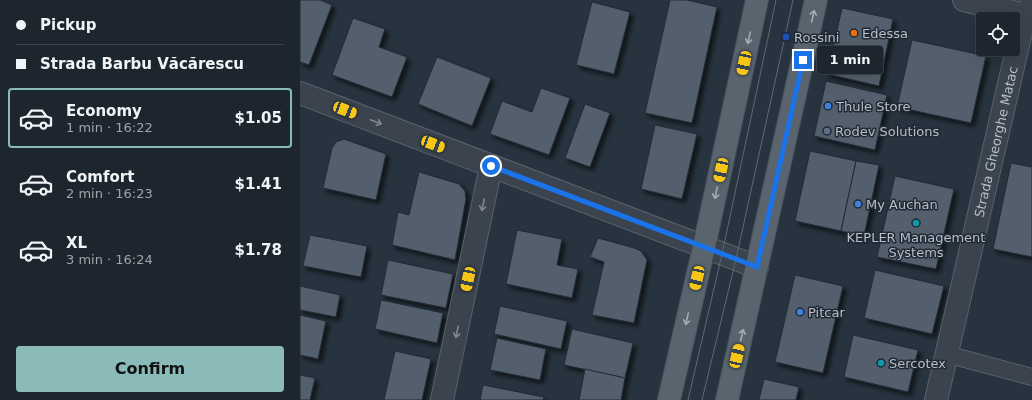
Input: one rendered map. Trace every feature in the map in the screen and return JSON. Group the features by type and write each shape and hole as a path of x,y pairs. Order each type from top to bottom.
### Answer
{"main road":[{"path":"669,400 758,0"},
{"path":"727,400 816,0"}],"street":[{"name":"Strada Gheorghe Matac","path":"936,400 1027,7 964,0"},
{"path":"300,94 757,267"},
{"path":"442,400 491,166"}],"lane":[{"path":"946,354 1032,377"}],"building":[{"path":"300,0 320,0 332,5 309,65 300,62"},
{"path":"670,0 687,0 717,7 692,123 645,113"},
{"path":"592,2 630,12 614,74 576,65"},
{"path":"842,8 893,19 879,86 827,74"},
{"path":"353,18 385,29 379,47 407,57 392,97 332,75"},
{"path":"912,40 976,54 976,56 986,56 971,123 897,107"},
{"path":"437,57 491,78 472,126 418,104"},
{"path":"826,81 887,95 875,150 814,136"},
{"path":"541,88 570,98 549,155 490,134 502,101 532,112"},
{"path":"585,104 610,113 590,167 565,158"},
{"path":"655,125 697,134 682,199 641,189"},
{"path":"344,139 386,154 376,200 323,188 332,148 336,142"},
{"path":"810,151 856,161 841,231 795,221"},
{"path":"856,161 879,165 864,236 841,231"},
{"path":"1011,163 1032,167 1032,257 993,249"},
{"path":"419,172 459,184 465,191 466,199 455,260 392,245 398,212 409,215"},
{"name":"KEPLER Management Systems","path":"895,176 954,189 936,269 877,257"},
{"path":"517,230 562,239 557,265 578,269 572,298 506,284"},
{"path":"310,235 367,246 361,277 303,266"},
{"path":"598,238 641,251 647,260 634,323 592,315 604,262 590,257"},
{"path":"388,260 453,274 446,308 381,295"},
{"path":"875,270 944,286 932,334 864,318"},
{"path":"795,275 843,286 823,373 775,362"},
{"path":"300,286 340,295 336,317 300,310"},
{"path":"381,300 443,313 437,343 375,329"},
{"path":"500,306 567,321 561,349 494,334"},
{"path":"300,315 326,321 318,359 300,355"},
{"path":"572,329 633,343 625,378 564,365"},
{"name":"Sercotex","path":"853,335 918,350 908,392 844,377"},
{"path":"497,338 546,349 540,380 490,370"},
{"path":"395,351 431,359 422,400 384,400"},
{"path":"585,369 625,378 621,400 579,400"},
{"path":"300,375 315,378 310,400 300,400"},
{"path":"764,379 799,387 796,400 759,400"},
{"path":"483,385 544,397 543,400 480,400"}],"tram line":[{"path":"688,400 722,254 776,0"},
{"path":"702,400 736,259 793,0"}],"place":[{"name":"Edessa","path":"854,33"},
{"name":"Rossini","path":"786,37"},
{"name":"Thule Store","path":"828,106"},
{"name":"Rodev Solutions","path":"827,131"},
{"name":"My Auchan","path":"858,204"},
{"name":"KEPLER Management Systems","path":"916,223"},
{"name":"Pitcar","path":"800,312"},
{"name":"Sercotex","path":"881,363"}],"route":[{"path":"491,166 757,267 803,60"}]}
